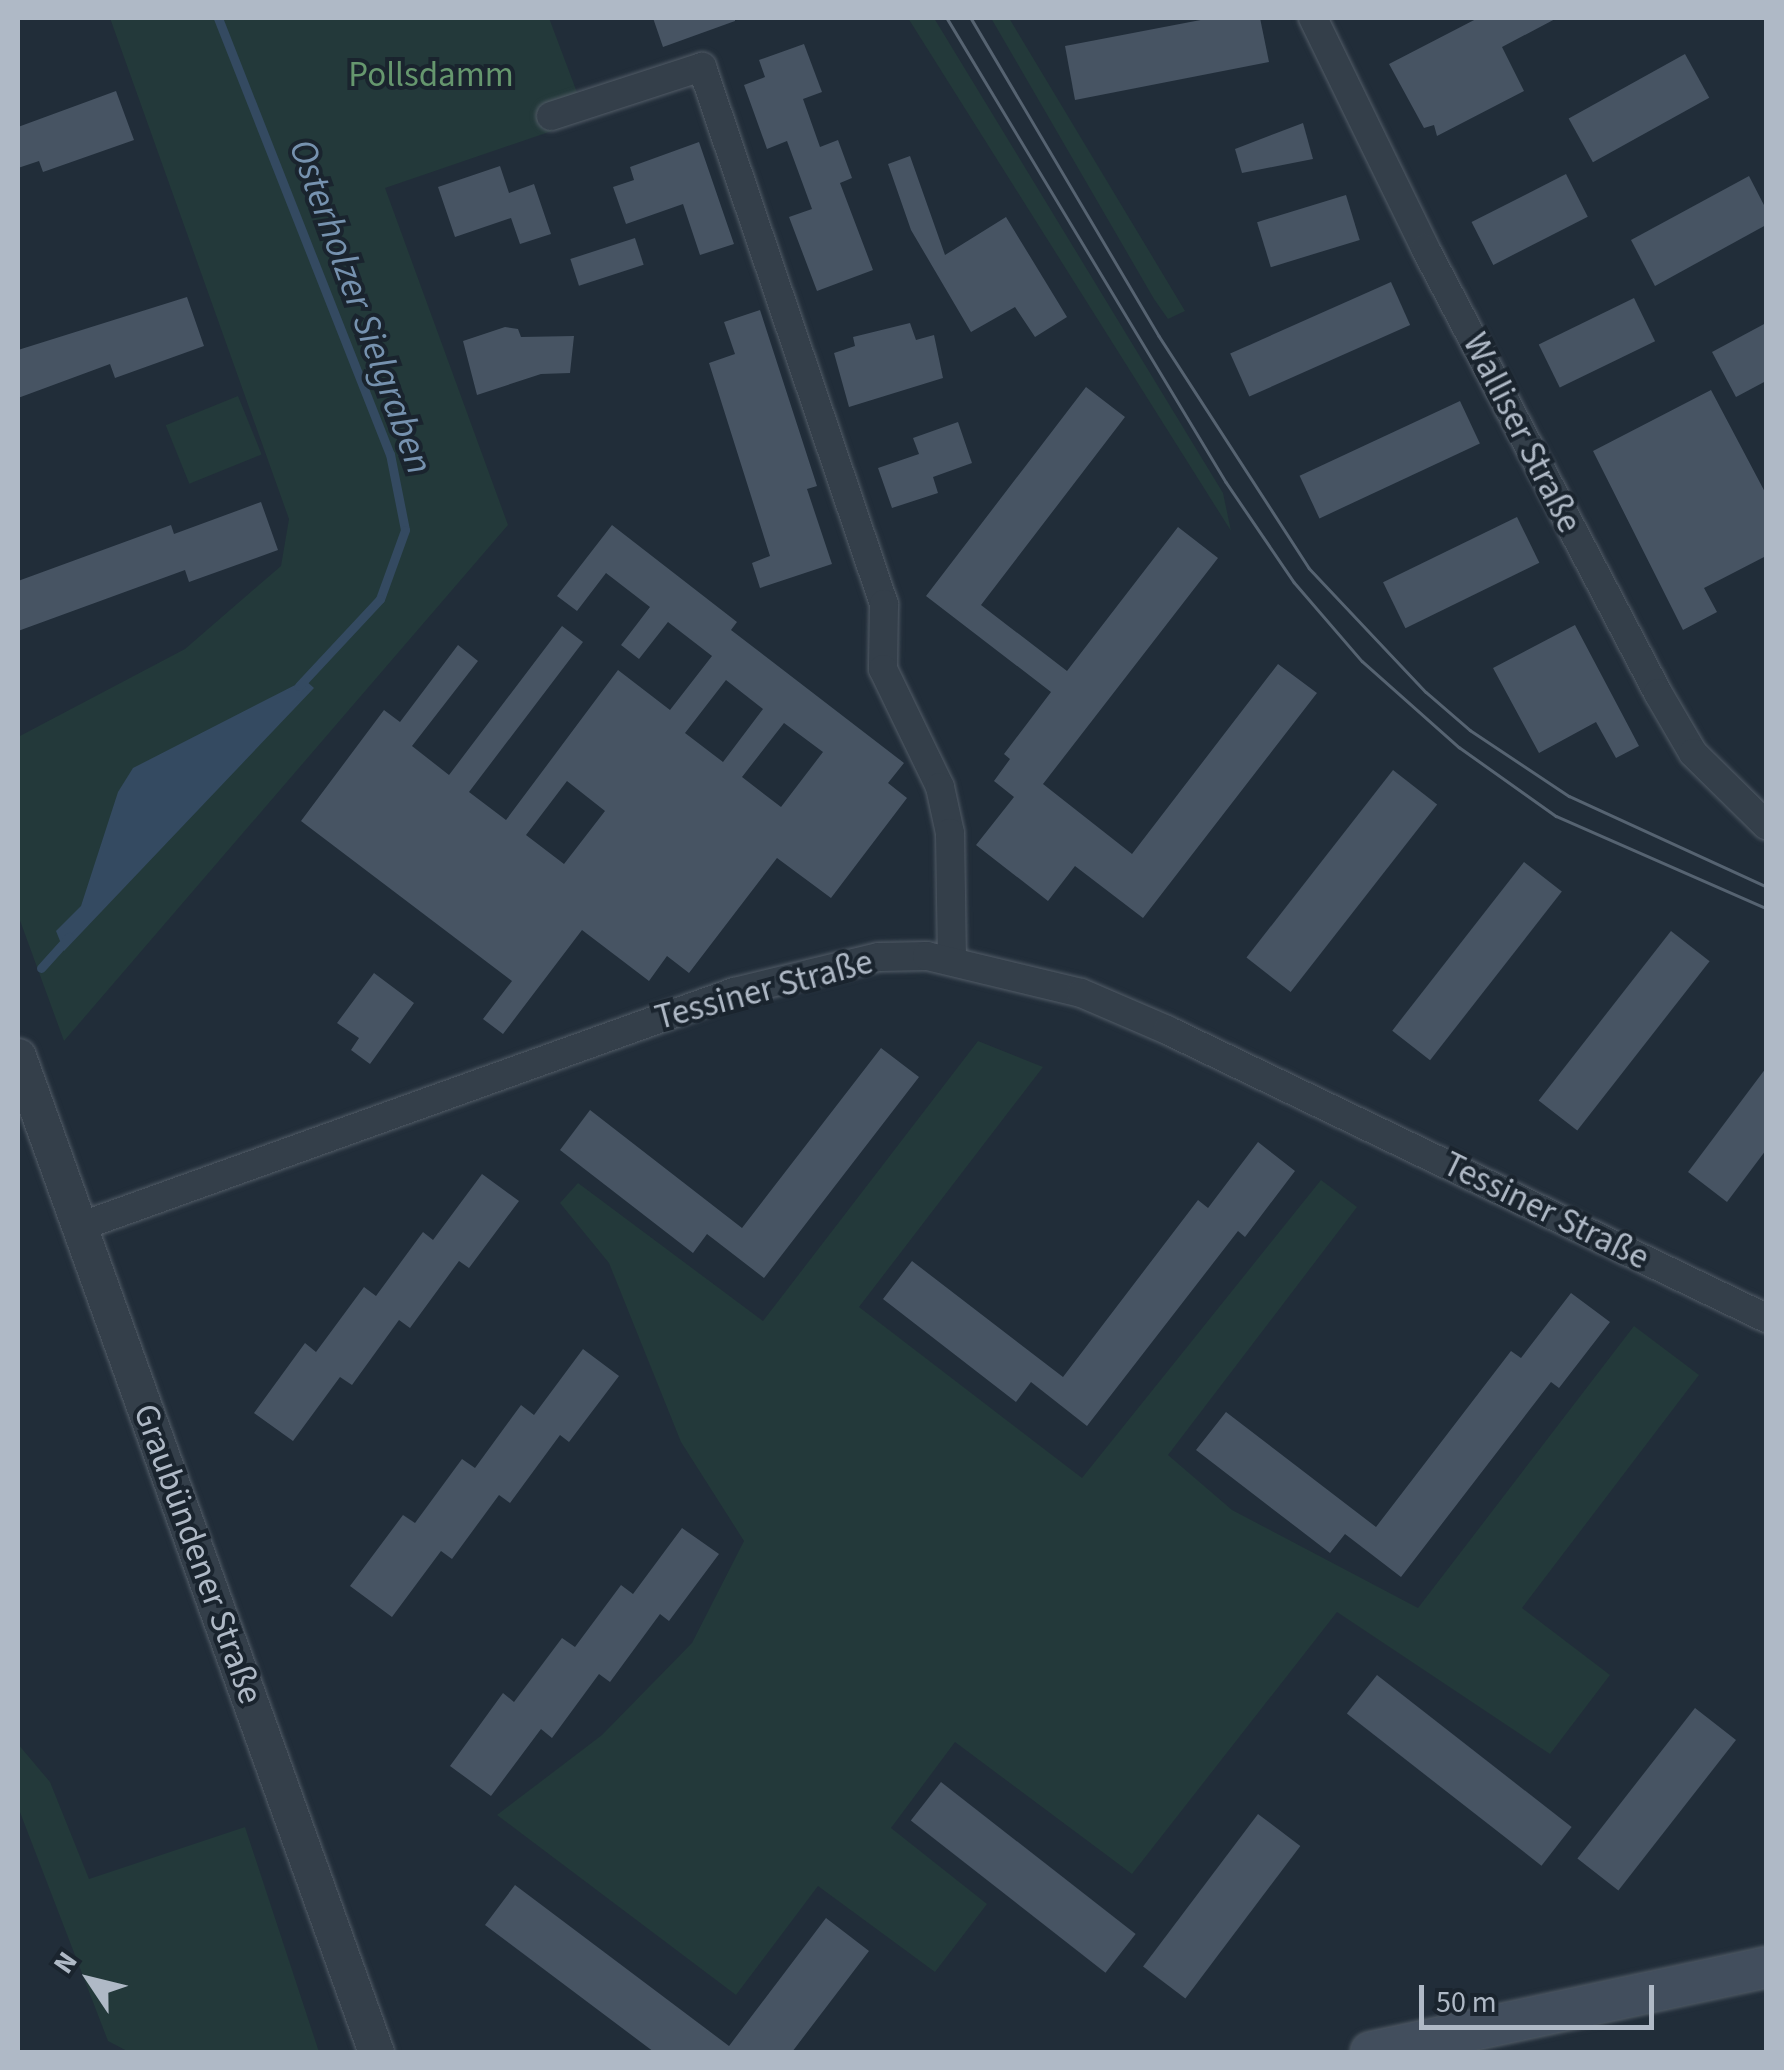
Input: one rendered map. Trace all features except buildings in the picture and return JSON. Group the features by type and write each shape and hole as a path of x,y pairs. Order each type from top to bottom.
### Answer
{"main road":[{"path":"1371,2052 1766,1967"}],"street":[{"name":"Walliser Straße","path":"1314,18 1425,248 1658,693 1693,753 1766,825"},
{"path":"551,116 702,67 884,604 883,669 940,788 950,833 952,959"},
{"name":"Tessiner Straße","path":"79,1227 734,992 879,957 952,959 1081,994 1166,1030 1766,1318"},
{"name":"Graubündener Straße","path":"18,1056 376,2052"}],"green space":[{"name":"Pollsdamm","path":"110,18 549,18 587,119 385,188 508,525 64,1041 18,915 18,737 185,649 281,566 289,519"},
{"path":"908,18 934,18 1223,493 1231,531"},
{"path":"991,18 1009,18 1185,311 1168,319 1154,299"},
{"path":"238,396 262,454 189,484 166,425"},
{"path":"978,1041 1043,1067 859,1307 1082,1478 1321,1180 1357,1207 1168,1455 1232,1510 1418,1608 1634,1326 1699,1375 1522,1608 1610,1675 1550,1754 1337,1612 1132,1874 955,1742 891,1828 987,1904 935,1972 818,1886 736,1995 497,1815 602,1735 692,1643 744,1541 681,1442 609,1263 560,1203 578,1183 763,1321"},
{"path":"18,1744 50,1782 89,1879 245,1827 319,2052 129,2052 108,2041 18,1807"}],"water":[{"path":"305,680 314,688 64,951 56,931 81,906 118,792 133,768"}],"waterway":[{"name":"Osterholzer Sielgraben","path":"218,18 390,454 405,530 380,599 299,686"},
{"name":"Osterholzer Sielgraben","path":"41,968 69,937"}],"tram line":[{"path":"947,18 1226,482 1294,582 1362,661 1459,747 1556,816 1766,908"},
{"path":"971,18 1159,336 1309,568 1426,692 1470,730 1569,796 1766,886"}]}
